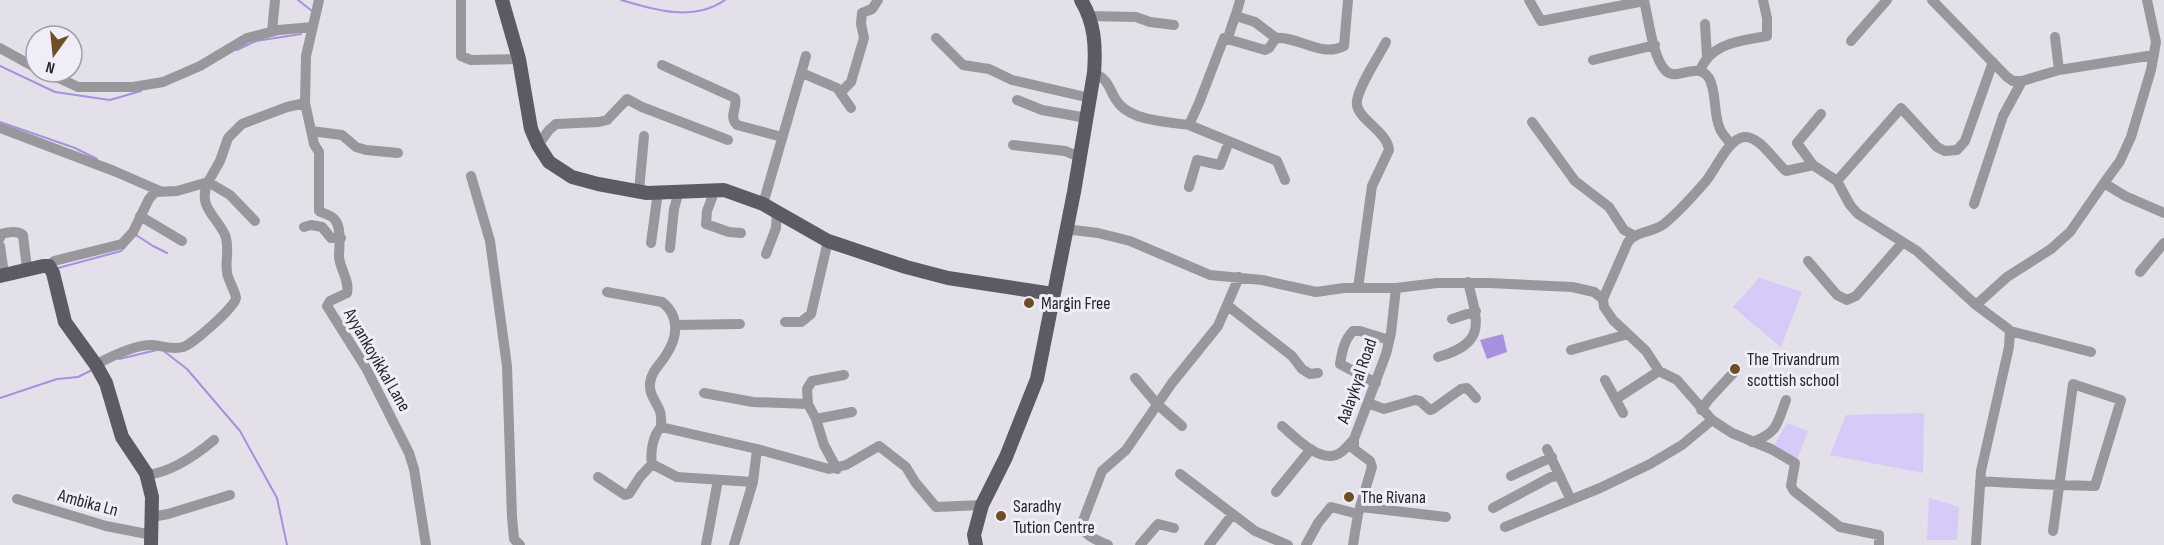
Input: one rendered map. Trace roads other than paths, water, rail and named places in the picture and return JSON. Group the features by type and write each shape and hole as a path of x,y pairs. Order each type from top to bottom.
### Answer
{"main road":[{"path":"502,0 519,59 531,129 549,162 572,177 639,191 724,190 763,204 828,242 926,273 1053,294"},
{"path":"976,545 974,535 982,505 1006,457 1037,379 1080,157 1094,73 1095,40 1081,0"},
{"path":"2,275 27,268 50,266 65,322 106,383 122,437 147,476 152,497 151,540"}],"street":[{"path":"272,32 275,0"},
{"path":"304,227 311,225 322,227 331,238 341,238 335,219 319,211 319,152 314,144 302,104 310,26 319,0"},
{"path":"461,0 461,56 471,60 519,59"},
{"path":"842,92 851,82 864,38 861,24 862,13 872,9 878,0"},
{"path":"1228,39 1240,0"},
{"path":"1236,16 1255,22 1276,38 1284,37 1324,50 1336,50 1344,46 1348,0"},
{"path":"1529,0 1541,21 1644,0 1659,59 1669,73 1675,75 1700,71 1709,79 1720,129 1731,144"},
{"path":"1707,56 1725,45 1767,36 1767,18 1763,0"},
{"path":"1851,41 1887,0"},
{"path":"1932,0 2013,81 2022,81 2059,70 2154,55"},
{"path":"1976,305 2007,277 2051,249 2070,232 2120,161 2131,136 2154,55 2156,42 2147,0"},
{"path":"1088,16 1136,17 1150,22 1174,25"},
{"path":"1700,71 1707,56 1705,24"},
{"path":"72,84 78,87 134,87 163,82 200,66 247,38 310,26"},
{"path":"2055,36 2059,70"},
{"path":"936,38 963,65 989,69 1012,80 1090,98"},
{"path":"1189,125 1224,38 1265,50 1276,38"},
{"path":"1358,288 1372,186 1389,150 1384,136 1359,112 1357,100 1386,42"},
{"path":"1593,60 1655,45"},
{"path":"0,48 24,61"},
{"path":"763,204 806,56"},
{"path":"1837,181 1901,108 1937,147 1945,151 1958,150 1965,141 1993,62"},
{"path":"663,65 735,98 732,116 737,125 782,137"},
{"path":"802,73 832,85 842,92 851,108"},
{"path":"1094,73 1105,77 1121,107 1133,114 1189,125 1276,161 1285,180"},
{"path":"1974,204 2003,116 2022,81"},
{"path":"538,145 556,124 607,120 627,99 728,140"},
{"path":"1017,100 1042,110 1087,118"},
{"path":"98,369 108,358 149,345 171,349 187,346 235,305 236,299 227,272 225,235 208,210 204,192 211,183 228,138 242,124 302,104"},
{"path":"1821,114 1797,143 1814,165 1837,181 1850,205 1858,214 1903,242 1936,267 1976,305 2010,332 2091,351"},
{"path":"1532,122 1575,181 1609,207 1624,230 1633,235 1653,231 1664,224 1706,181 1731,144 1742,137 1758,141 1786,171 1814,165"},
{"path":"0,128 160,191"},
{"path":"311,130 342,135 356,147 366,150 398,153"},
{"path":"639,191 644,136"},
{"path":"1190,187 1197,160 1220,165 1229,142"},
{"path":"1013,145 1065,151 1080,157"},
{"path":"471,176 490,241 495,268 507,366 512,517 514,539 520,545"},
{"path":"50,266 54,261 122,244 128,239 155,192 177,191 211,183 230,195 255,221"},
{"path":"2104,183 2124,196 2164,213"},
{"path":"715,190 707,211 706,224 729,232 741,233"},
{"path":"670,248 674,209 680,191"},
{"path":"651,243 658,192"},
{"path":"766,255 776,228 777,212"},
{"path":"141,217 182,241"},
{"path":"1065,229 1098,233 1130,241 1210,275 1262,280 1316,292 1344,288 1396,288 1468,282 1572,287 1594,292 1603,299"},
{"path":"0,237 1,234 10,232 20,232 23,235 27,268"},
{"path":"1633,235 1623,252 1603,299 1604,307 1613,320 1646,351 1659,371 1677,380 1712,420 1732,434 1771,449 1795,463 1791,486 1794,491 1840,526 1879,535 1879,545"},
{"name":"Ayyankoyikkal Lane","path":"341,238 339,258 348,290 343,296 330,301 327,304 328,309 366,368 409,453 414,468 426,545"},
{"path":"785,322 801,322 811,314 828,242"},
{"path":"1808,261 1836,295 1847,300 1856,296 1903,242"},
{"path":"2140,272 2164,243"},
{"path":"0,246 2,275"},
{"path":"1108,545 1082,530 1081,520 1102,471 1126,450 1157,404 1218,326 1239,277"},
{"path":"1438,357 1460,350 1472,338 1477,325 1476,311 1468,282"},
{"name":"Aalaykyal Road","path":"1353,545 1372,467 1370,461 1351,445 1376,383 1389,340 1396,288"},
{"path":"598,477 626,495 652,464 651,456 656,432 661,427 661,414 651,396 650,386 656,367 666,356 673,343 676,325 674,315 662,302 607,292"},
{"path":"1227,305 1292,356 1302,369 1310,374 1318,373"},
{"path":"1452,319 1476,311"},
{"path":"676,325 740,324"},
{"path":"1376,383 1340,364 1347,337 1353,331 1360,331 1389,340"},
{"path":"1976,545 1980,481 2004,375 2010,332"},
{"path":"1571,350 1628,334"},
{"path":"1701,410 1708,399 1737,369"},
{"path":"1616,399 1659,371"},
{"path":"837,469 824,446 816,419 808,404 807,389 812,381 844,375"},
{"path":"1135,378 1157,404 1182,426"},
{"path":"1605,380 1623,413"},
{"path":"1980,481 2058,485 2095,486 2121,400 2073,384 2058,485 2053,531"},
{"path":"1368,404 1384,409 1416,400 1430,410 1461,388 1467,388 1476,398"},
{"path":"704,393 753,402 808,404"},
{"path":"1752,442 1773,432 1786,400"},
{"path":"816,419 852,412"},
{"path":"1505,527 1650,464 1682,445 1712,420"},
{"path":"1282,426 1311,449 1328,455 1339,454 1351,445"},
{"path":"661,427 837,469 863,457 879,446 906,467 936,507 982,505"},
{"path":"147,476 166,471 203,449 213,440"},
{"path":"734,545 753,482 757,449"},
{"path":"1276,492 1311,449"},
{"path":"1511,476 1550,453 1571,500"},
{"path":"652,464 677,477 753,482"},
{"path":"1180,474 1255,531 1288,545"},
{"path":"1493,508 1551,477 1560,476"},
{"path":"706,545 718,480"},
{"path":"152,517 230,495"},
{"name":"Ambika Ln","path":"17,499 151,540"},
{"path":"1306,545 1318,523 1331,507 1446,517"},
{"path":"1209,545 1232,515"},
{"path":"1140,545 1158,524 1174,528"}],"waterway":[{"path":"298,0 312,11"},
{"path":"621,0 674,12 700,11 725,0"},
{"path":"237,50 256,41 301,34"},
{"path":"0,66 55,92 110,100 141,91"},
{"path":"0,122 75,148 97,159"},
{"path":"136,235 167,253"},
{"path":"58,268 121,251 124,248"},
{"path":"119,359 157,350"},
{"path":"165,352 187,369 240,431 277,498 287,545"},
{"path":"0,398 57,379 78,377 92,370"}],"place":[{"name":"Margin Free","path":"1029,303"},
{"name":"The Trivandrum scottish school","path":"1735,369"},
{"name":"The Rivana","path":"1349,497"},
{"name":"Saradhy Tution Centre","path":"1001,516"}]}
